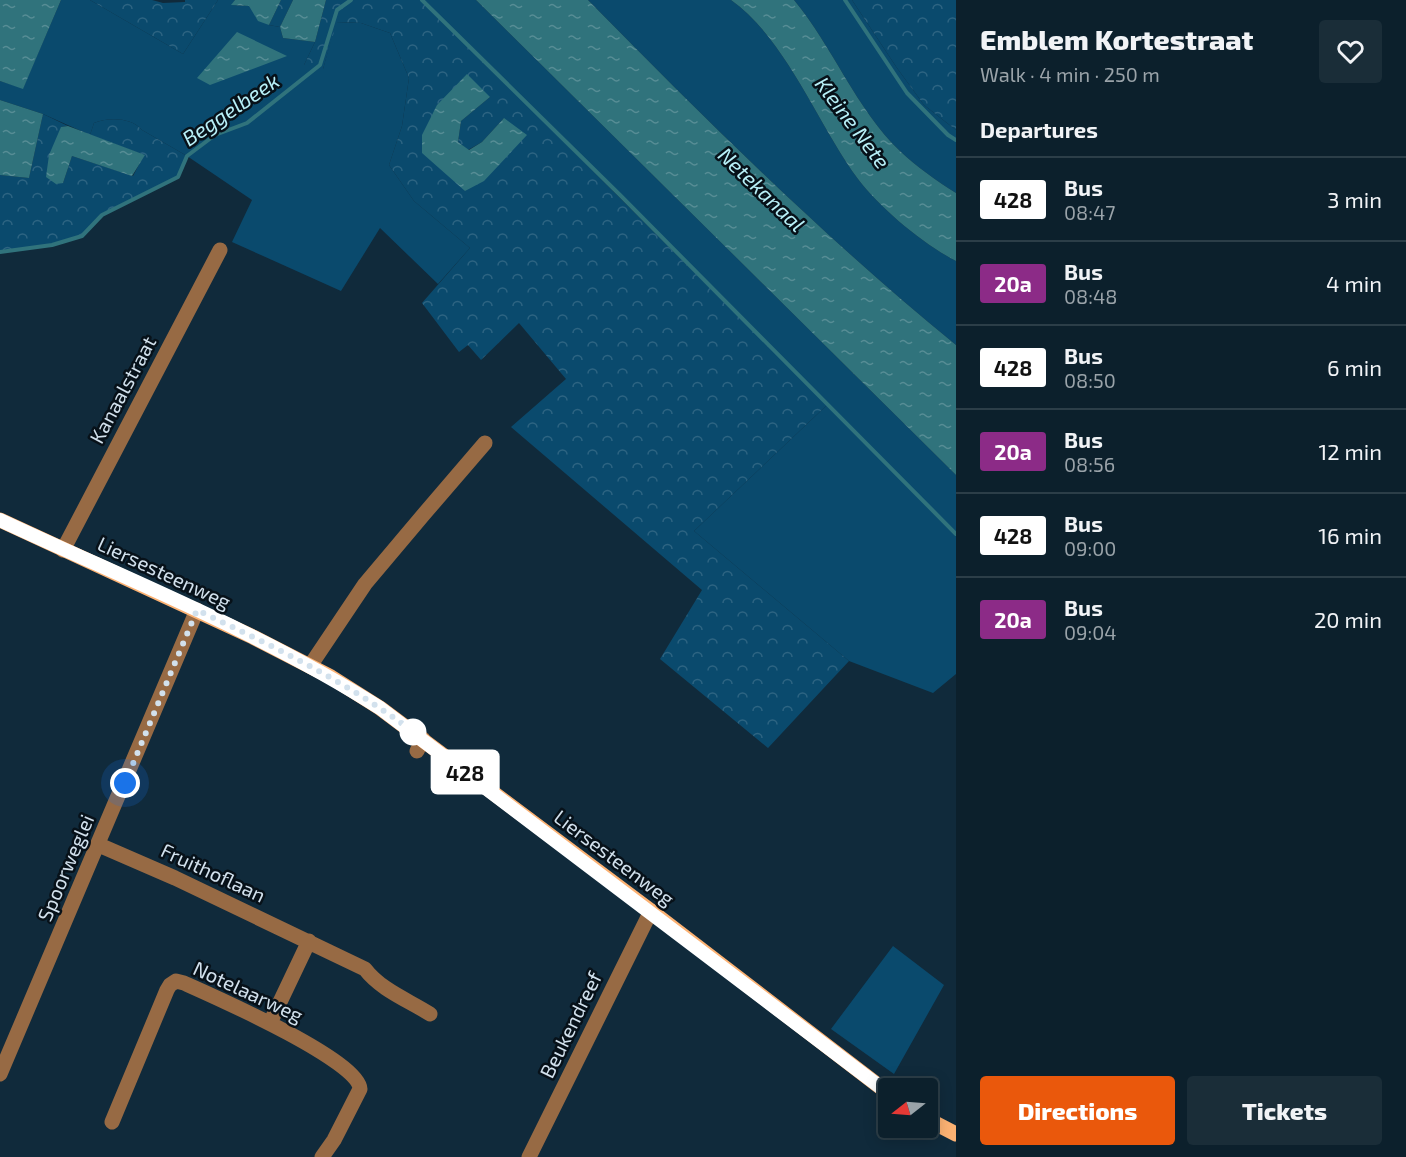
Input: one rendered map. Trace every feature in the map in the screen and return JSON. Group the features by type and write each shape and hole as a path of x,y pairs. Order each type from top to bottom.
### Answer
{"main road":[{"name":"Liersesteenweg","path":"0,520 197,610 310,666 380,708 420,745 651,911 878,1085"},
{"path":"938,1125 956,1134"}],"street":[{"name":"Kanaalstraat","path":"63,550 220,250"},
{"path":"310,666 365,584 485,443"},
{"name":"Spoorweglei","path":"0,1074 197,610"},
{"name":"Fruithoflaan","path":"99,845 175,878 365,969 373,980 430,1014"},
{"name":"Beukendreef","path":"529,1157 651,911"},
{"path":"270,1023 309,941"},
{"name":"Notelaarweg","path":"112,1122 170,985 176,981 270,1023 328,1057 357,1078 360,1089 334,1140 322,1157"}],"green space":[{"path":"61,0 90,0 183,54 218,0 235,0 232,5 249,6 269,25 280,27 283,38 315,42 304,65 323,69 336,22 361,23 390,33 409,78 402,126 389,165 414,201 470,248 438,284 380,228 341,291 232,242 252,200 138,126 126,120 106,120 94,123 90,135 43,114 0,100 0,81 23,88"},
{"path":"90,0 152,0 163,3 218,0 183,54"},
{"path":"281,0 293,0 280,27 269,25"},
{"path":"326,0 422,0 827,405 694,531 849,661 768,748 660,659 702,590 511,427 566,379 519,323 481,360 468,345 459,352 422,303 470,248 414,201 389,165 402,126 409,78 390,33 361,23 337,22 323,69 311,74 302,73 315,42","holes":["490,97 461,121 458,142 468,150 482,142 504,118 465,191 437,105"]},
{"path":"422,0 476,0 956,475 956,674 933,693 849,661 694,531 827,405 620,195"},
{"path":"588,0 731,0 751,17 785,60 843,157 867,190 890,214 943,254 956,261 956,345 860,263 768,178"},
{"path":"794,0 852,0 924,105 956,130 956,193 913,163 884,134"},
{"path":"852,0 956,0 956,130 924,105"},
{"path":"43,114 68,126 61,127 63,183 72,156 133,176 144,155 90,135 94,123 99,121 126,120 187,156 178,177 102,215 82,236 52,245 0,252 0,175 29,178"},
{"path":"893,946 944,985 894,1074 831,1029"}],"water":[{"path":"0,0 61,0 23,89 0,81"},
{"path":"235,0 281,0 269,25 258,21 249,6 231,5"},
{"path":"293,0 326,0 315,42 283,38 280,27"},
{"name":"Netekanaal","path":"476,0 588,0 768,178 860,263 956,345 956,475"},
{"name":"Kleine Nete","path":"731,0 794,0 884,134 913,163 956,193 956,261 943,254 890,214 867,190 843,157 785,60 751,17"},
{"path":"237,32 287,56 210,85 197,78"},
{"path":"467,74 490,97 461,121 458,142 469,150 482,142 504,118 527,135 484,181 465,191 422,153 422,135 437,105"},
{"path":"0,100 43,114 29,178 0,175"},
{"path":"68,126 145,155 132,176 72,156 63,183 56,184 46,177 49,155 61,127"}],"waterway":[{"name":"Beggelbeek","path":"0,252 52,245 82,236 102,215 178,177 187,156 215,135 247,123 320,65 337,10 351,0"},
{"path":"422,0 620,195 956,534"},
{"path":"845,0 907,93 948,135 956,140"}],"bus line":[{"name":"428","path":"0,520 254,637 331,677 380,708 878,1085"}],"route":[{"path":"125,783 197,610 331,677 413,732"}]}
